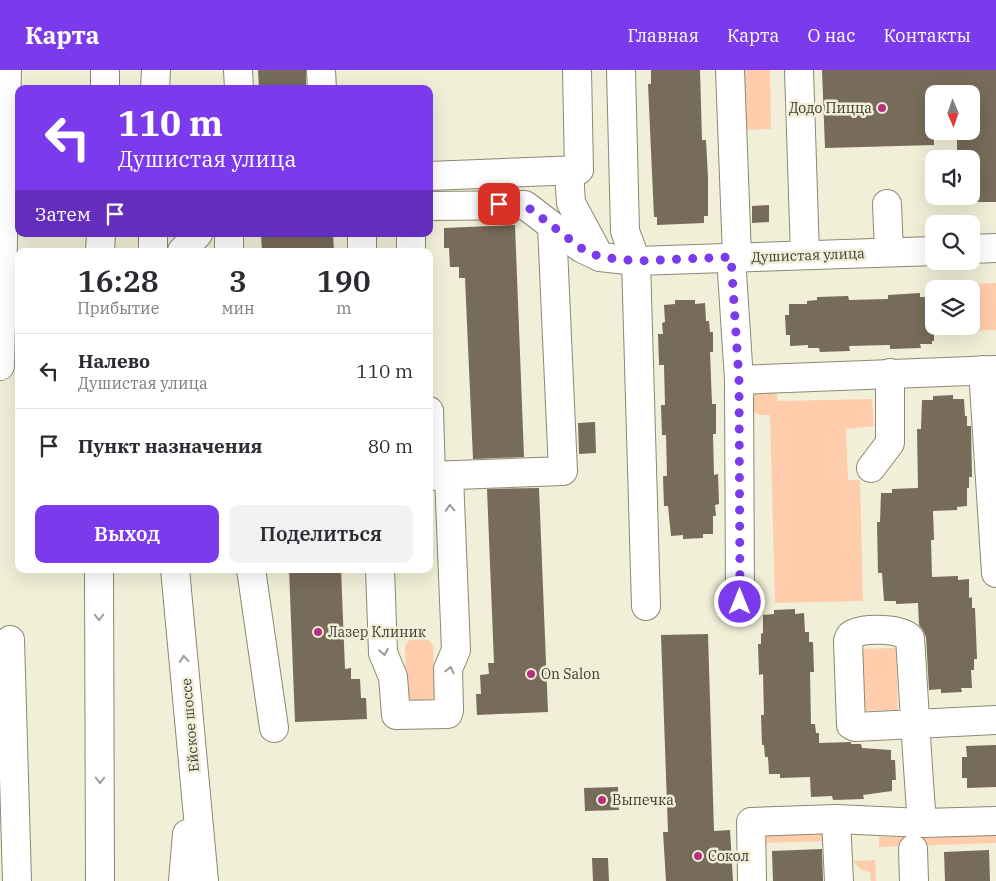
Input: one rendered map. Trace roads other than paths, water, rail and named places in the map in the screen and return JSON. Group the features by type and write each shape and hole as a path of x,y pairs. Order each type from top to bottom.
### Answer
{"street":[{"path":"0,366 2,187 7,70"},
{"path":"105,70 105,85"},
{"path":"155,85 156,70"},
{"path":"238,70 239,85"},
{"path":"321,70 322,85"},
{"path":"433,176 569,172 579,170 577,70"},
{"path":"621,70 625,231 636,261 646,606"},
{"path":"730,70 739,380 740,602"},
{"path":"799,70 805,255"},
{"path":"569,172 571,203 600,257"},
{"path":"887,204 889,252"},
{"name":"Душистая улица","path":"433,206 525,205 581,248 600,257 636,261 925,251"},
{"path":"436,476 563,471 552,226"},
{"path":"185,248 195,237"},
{"path":"980,249 996,248"},
{"path":"739,380 989,370 996,573"},
{"path":"871,468 890,443 890,373"},
{"path":"380,573 383,652 393,677 396,715 448,714 450,710 448,669 456,650 433,448"},
{"path":"99,573 101,878"},
{"name":"Ейское шоссе","path":"176,573 204,881"},
{"path":"252,573 274,728"},
{"path":"10,640 17,881"},
{"path":"922,823 915,724 996,720"},
{"path":"183,881 194,760"},
{"path":"836,819 839,881"},
{"path":"752,881 751,822 836,819 922,823 996,822"},
{"path":"913,849 914,881"}],"place":[{"name":"Додо Пицца","path":"882,108"},
{"name":"Лазер Клиник","path":"318,632"},
{"name":"On Salon","path":"531,674"},
{"name":"Выпечка","path":"602,800"},
{"name":"Сокол","path":"698,856"}]}
